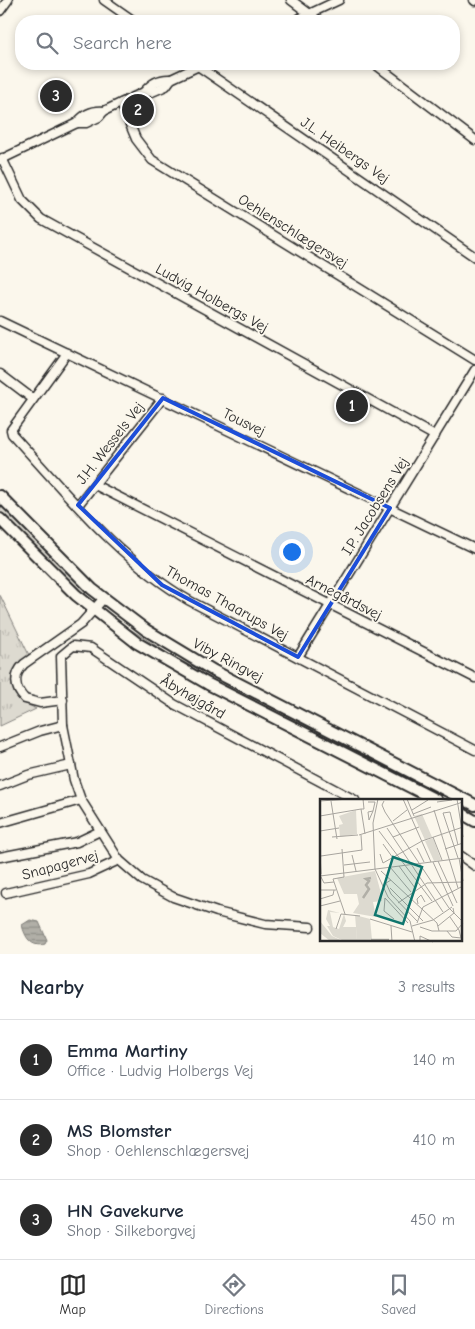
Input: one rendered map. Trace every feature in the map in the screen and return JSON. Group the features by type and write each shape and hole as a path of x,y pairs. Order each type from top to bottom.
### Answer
{"main road":[{"name":"Viby Ringvej","path":"0,496 51,549 104,598 146,630 196,661 475,805"},
{"name":"Viby Ringvej","path":"0,519 58,578 94,610 137,643 189,674 434,799"},
{"path":"462,814 475,820"}],"street":[{"path":"0,11 8,0"},
{"path":"104,0 125,15"},
{"path":"291,0 309,14 339,0"},
{"path":"1,159 77,123 86,123 99,117 104,111 144,92 149,85 162,78 170,79 187,70"},
{"name":"J.L. Heibergs Vej","path":"208,70 475,257"},
{"path":"383,70 475,140"},
{"name":"Oehlenschlægersvej","path":"121,103 136,139 152,160 475,360"},
{"name":"Ludvig Holbergs Vej","path":"1,159 22,200 41,219 435,436"},
{"name":"Tousvej","path":"0,321 475,548"},
{"name":"Thomas Thaarups Vej","path":"67,353 13,424 11,432 78,506 128,557 162,585 475,750"},
{"name":"I.P. Jacobsens Vej","path":"298,657 475,370"},
{"path":"0,374 33,399"},
{"name":"J.H. Wessels Vej","path":"78,506 164,398"},
{"name":"Arnegårdsvej","path":"96,485 330,606 475,678"},
{"path":"63,700 40,703 25,698 16,684 17,673 24,664 81,624 104,598"},
{"name":"Åbyhøjgård","path":"310,927 265,924 208,909 173,897 142,880 119,860 81,800 71,765 63,725 61,656 73,646 91,648 174,704 353,799"},
{"path":"0,747 40,731 63,725"},
{"path":"0,786 28,775 71,765"},
{"path":"0,823 81,800"},
{"name":"Snapagervej","path":"0,857 77,842 100,832"},
{"path":"462,857 475,866"},
{"name":"Snapagervej","path":"6,893 89,874 119,860"}],"highlighted area":[{"path":"163,398 390,508 298,657 162,585 78,505"}],"green space":[{"path":"0,503 88,591 84,595 0,512"},
{"path":"0,595 29,655 18,665 12,677 13,690 22,702 36,709 0,726"},
{"path":"110,616 172,656 454,799 444,799 204,677 148,644"}],"shaded area":[{"path":"30,920 39,922 47,940 45,944 32,943 25,934 22,925"}],"place":[{"name":"HN Gavekurve","path":"56,96"},
{"name":"MS Blomster","path":"138,110"},
{"name":"Emma Martiny","path":"352,406"}]}
